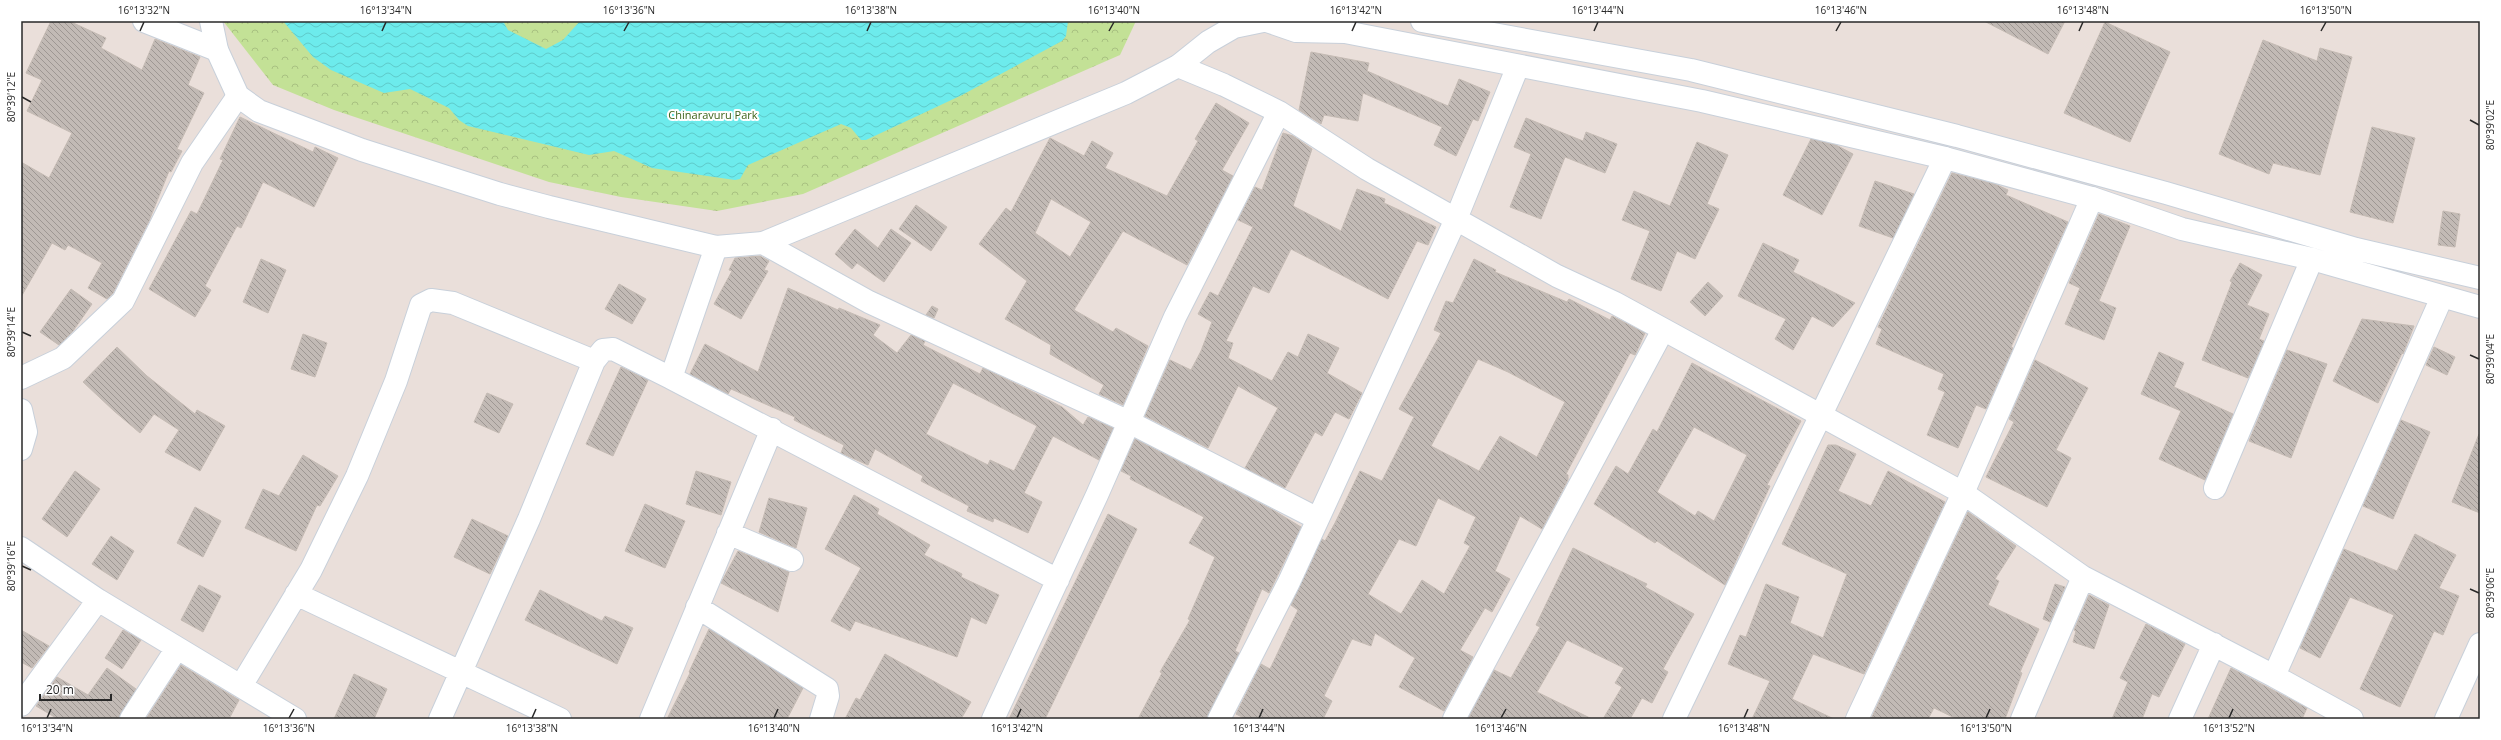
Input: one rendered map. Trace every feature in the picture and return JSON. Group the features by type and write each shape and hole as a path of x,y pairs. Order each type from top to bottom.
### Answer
{"street":[{"path":"144,21 217,50"},
{"path":"211,21 217,50 238,96 259,111 362,150 500,194 716,247 763,243 1126,93 1178,66 1208,42 1234,27 1263,21"},
{"path":"1267,21 1296,31 1345,32 1702,101 1945,158 2092,198 2182,229 2312,259 2480,308"},
{"path":"1422,21 1691,70 1957,136 2166,193 2356,249 2480,278"},
{"path":"1178,66 1224,85 1279,112 1367,170 1557,276 1615,303 1963,493 2083,577 2214,644 2352,719"},
{"path":"1219,719 1289,582 1456,219 1518,66"},
{"path":"21,378 63,358 123,301 192,163 238,96"},
{"path":"993,719 1058,580 1175,317 1279,112"},
{"path":"1674,719 1945,158"},
{"path":"1857,719 1963,493 2092,198"},
{"path":"763,243 869,302 1129,422 1318,519"},
{"path":"671,378 716,247"},
{"path":"2215,488 2312,259"},
{"path":"2274,676 2442,297"},
{"path":"241,686 311,570 357,476 396,381 421,305 431,300 453,303 594,361"},
{"path":"1454,719 1663,330"},
{"path":"440,719 529,519 594,361 603,350 613,349 772,429 1058,580"},
{"path":"21,410 26,432 21,449"},
{"path":"651,719 772,429"},
{"path":"728,533 792,560"},
{"path":"21,548 98,600 241,686 289,717"},
{"path":"2022,719 2083,577"},
{"path":"296,594 560,719"},
{"path":"21,704 98,600"},
{"path":"697,607 827,689 828,696 821,719"},
{"path":"2180,719 2214,644"},
{"path":"2446,719 2480,644"},
{"path":"131,719 177,648"}],"green space":[{"name":"Chinaravuru Park","path":"223,21 1136,21 1120,55 803,194 717,211 621,197 549,182 334,110 273,85"}],"water":[{"name":"Chinaravuru Park","path":"283,21 503,21 508,30 546,49 563,40 580,21 1068,21 1066,36 1062,41 962,95 866,140 861,140 851,128 841,124 748,165 740,179 735,180 652,168 614,151 589,155 468,126 459,120 449,108 410,89 384,93 331,70 313,57"}],"building":[{"path":"51,21 69,21 106,38 101,48 142,70 155,39 200,57 188,85 204,93 177,149 182,151 171,172 169,171 149,221 113,293 107,299 88,288 102,263 68,245 65,250 52,243 21,297 21,162 49,178 72,133 27,111 42,80 26,73"},
{"path":"1984,21 2065,21 2048,54"},
{"path":"2105,22 2170,52 2130,142 2064,113"},
{"path":"2263,40 2317,61 2320,48 2352,57 2320,175 2273,163 2269,174 2219,154"},
{"path":"1311,52 1369,63 1367,71 1448,106 1459,79 1490,92 1478,121 1473,119 1456,156 1434,145 1442,127 1363,93 1358,121 1324,115 1321,124 1299,110"},
{"path":"1216,103 1249,123 1222,170 1233,176 1187,265 1123,231 1074,310 1113,332 1116,328 1148,346 1123,405 1099,394 1104,385 1050,354 1051,345 1005,319 1027,281 979,244 1006,208 1011,212 1050,138 1084,156 1092,141 1113,153 1105,168 1167,196 1198,141 1195,139","holes":["1051,199 1091,222 1070,257 1035,233"]},
{"path":"240,117 313,152 315,147 338,158 314,207 263,182 241,228 237,226 205,286 211,290 195,317 149,289 191,211 197,214 223,160 220,159"},
{"path":"1526,118 1583,141 1586,132 1617,144 1605,173 1565,157 1541,219 1510,207 1531,154 1514,147"},
{"path":"2372,127 2415,138 2393,223 2350,212"},
{"path":"1283,133 1293,136 1312,149 1293,206 1341,231 1357,189 1385,199 1384,203 1436,227 1428,245 1417,241 1388,299 1291,249 1269,293 1253,286 1226,341 1233,343 1228,358 1272,381 1288,352 1298,357 1308,334 1339,348 1327,373 1362,393 1349,419 1335,412 1322,436 1315,432 1285,488 1245,468 1278,408 1238,386 1208,448 1145,416 1170,360 1191,370 1201,351 1212,322 1198,314 1210,292 1218,296 1253,227 1238,220 1255,187 1262,190"},
{"path":"1811,139 1836,145 1853,154 1822,215 1783,195"},
{"path":"1697,142 1728,155 1707,204 1719,209 1695,259 1677,251 1661,291 1631,279 1650,231 1622,220 1634,191 1670,206"},
{"path":"1952,173 1995,184 2008,190 2006,195 2068,222 2011,347 2013,348 1986,409 1976,405 1958,448 1927,435 1945,392 1938,389 1944,374 1876,344 1882,329 1878,327"},
{"path":"1875,181 1914,194 1893,238 1859,226"},
{"path":"916,205 947,227 931,251 899,229"},
{"path":"2443,211 2460,214 2455,247 2438,245"},
{"path":"2099,214 2130,226 2099,301 2116,308 2104,340 2065,324 2080,288 2069,283"},
{"path":"855,229 878,248 891,229 911,243 884,282 857,263 852,269 835,254"},
{"path":"1763,243 1799,260 1793,272 1855,303 1833,327 1812,316 1793,350 1775,339 1786,319 1738,296"},
{"path":"760,256 769,261 764,270 768,271 741,319 714,304 732,271 729,270 735,258"},
{"path":"261,259 286,270 268,313 243,302"},
{"path":"1474,259 1496,270 1495,272 1567,302 1569,299 1610,320 1612,316 1645,333 1635,355 1630,353 1566,474 1568,475 1568,480 1542,529 1520,516 1495,571 1510,579 1492,612 1485,608 1460,650 1473,657 1444,711 1399,687 1415,658 1375,633 1371,646 1352,639 1324,696 1332,701 1323,719 1246,719 1236,714 1261,664 1270,669 1298,610 1291,605 1322,539 1325,541 1360,471 1382,481 1414,417 1399,409 1441,333 1434,330 1446,301 1453,303","holes":["1478,359 1508,372 1565,402 1537,457 1500,436 1479,471 1431,446","1438,498 1476,517 1464,543 1470,546 1444,594 1422,580 1401,614 1368,594 1399,539 1416,546"]},
{"path":"2240,263 2262,275 2247,305 2269,314 2259,339 2264,341 2248,378 2202,360 2232,282 2230,281"},
{"path":"1708,282 1723,296 1705,316 1690,302"},
{"path":"619,284 646,299 632,324 605,309"},
{"path":"788,288 838,310 839,308 880,325 873,335 897,353 911,335 925,341 923,345 980,374 983,368 1062,407 1083,425 1088,417 1113,428 1099,460 1053,436 1024,493 1042,502 1028,533 994,518 993,522 967,511 969,506 921,481 923,476 875,449 868,465 841,453 844,445 794,420 795,417 731,389 728,394 690,374 705,344 758,372","holes":["953,383 1037,426 1014,471 990,460 988,465 926,434"]},
{"path":"71,289 92,304 73,331 59,345 40,332"},
{"path":"932,306 938,309 934,318 926,315"},
{"path":"2362,319 2414,326 2403,354 2402,353 2378,403 2333,381"},
{"path":"303,334 327,343 315,377 291,369"},
{"path":"117,347 147,376 195,414 197,410 225,426 200,471 165,452 179,430 154,414 140,433 83,382"},
{"path":"2434,347 2455,357 2447,375 2426,365"},
{"path":"2287,350 2327,364 2291,458 2249,441"},
{"path":"2159,352 2184,363 2174,387 2233,414 2205,480 2159,459 2181,411 2141,394"},
{"path":"2035,360 2088,388 2056,450 2071,458 2047,507 1986,477 2014,422 2009,419"},
{"path":"1692,363 1801,421 1767,485 1770,486 1725,585 1657,541 1655,543 1594,504 1616,466 1628,474 1653,429 1657,432","holes":["1694,427 1747,455 1714,521 1698,511 1695,516 1657,492"]},
{"path":"621,367 648,380 613,456 586,444"},
{"path":"487,393 513,404 499,433 474,422"},
{"path":"2401,420 2430,432 2393,519 2363,506"},
{"path":"2479,434 2480,435 2480,513 2452,502"},
{"path":"1135,439 1273,510 1301,527 1269,593 1262,589 1235,651 1239,653 1206,719 1138,719 1162,673 1160,672 1190,620 1188,619 1215,557 1189,543 1204,517 1130,479 1131,476 1121,471"},
{"path":"1828,445 1836,445 1856,454 1838,491 1871,506 1888,471 1945,502 1864,674 1813,654 1792,699 1834,719 1752,719 1770,681 1728,664 1740,635 1746,637 1766,584 1799,597 1790,623 1823,638 1847,574 1782,544"},
{"path":"303,455 338,476 320,506 317,505 296,551 245,528 263,489 279,496"},
{"path":"75,471 100,489 67,537 42,519"},
{"path":"696,471 731,482 721,515 686,504"},
{"path":"854,495 879,509 877,514 930,545 924,555 962,574 961,577 999,595 986,624 971,617 957,657 855,621 850,631 831,621 861,568 825,549"},
{"path":"769,498 807,508 796,548 759,532"},
{"path":"645,504 685,521 665,568 625,551"},
{"path":"195,507 221,521 203,557 177,543"},
{"path":"1968,512 2016,546 1995,579 1999,581 1988,605 2039,629 2020,672 2022,673 2005,719 1957,719 1934,708 1928,719 1871,719"},
{"path":"1108,514 1137,529 1045,719 1009,719"},
{"path":"472,519 508,536 490,574 454,557"},
{"path":"2415,534 2456,555 2439,588 2459,596 2443,635 2434,631 2400,707 2360,689 2394,615 2350,597 2320,658 2300,648 2344,549 2397,571"},
{"path":"111,536 134,551 117,580 92,564"},
{"path":"1573,548 1647,584 1645,587 1694,614 1663,669 1668,672 1652,703 1642,698 1630,719 1603,719 1622,687 1615,683 1624,668 1567,640 1537,692 1592,719 1468,719 1494,670 1511,678 1540,627 1536,625"},
{"path":"738,551 789,572 778,612 721,583"},
{"path":"2055,584 2065,587 2050,622 2043,619"},
{"path":"199,585 221,596 203,632 181,620"},
{"path":"540,590 602,621 605,616 633,628 617,664 525,620"},
{"path":"2089,595 2109,605 2094,649 2073,642 2076,631 2074,630"},
{"path":"2146,624 2185,644 2159,697 2152,694 2142,719 2112,719 2128,682 2120,678"},
{"path":"709,629 803,688 787,719 667,719 690,673 689,672"},
{"path":"21,630 49,646 32,668 21,662"},
{"path":"123,630 141,640 122,669 105,658"},
{"path":"885,654 971,702 961,719 845,719 856,698 860,700"},
{"path":"181,665 239,700 229,719 146,719"},
{"path":"107,668 136,689 119,719 58,719 36,706 57,677 88,695"},
{"path":"2231,668 2307,708 2302,719 2208,719"},
{"path":"354,674 387,689 374,719 334,719"}]}
